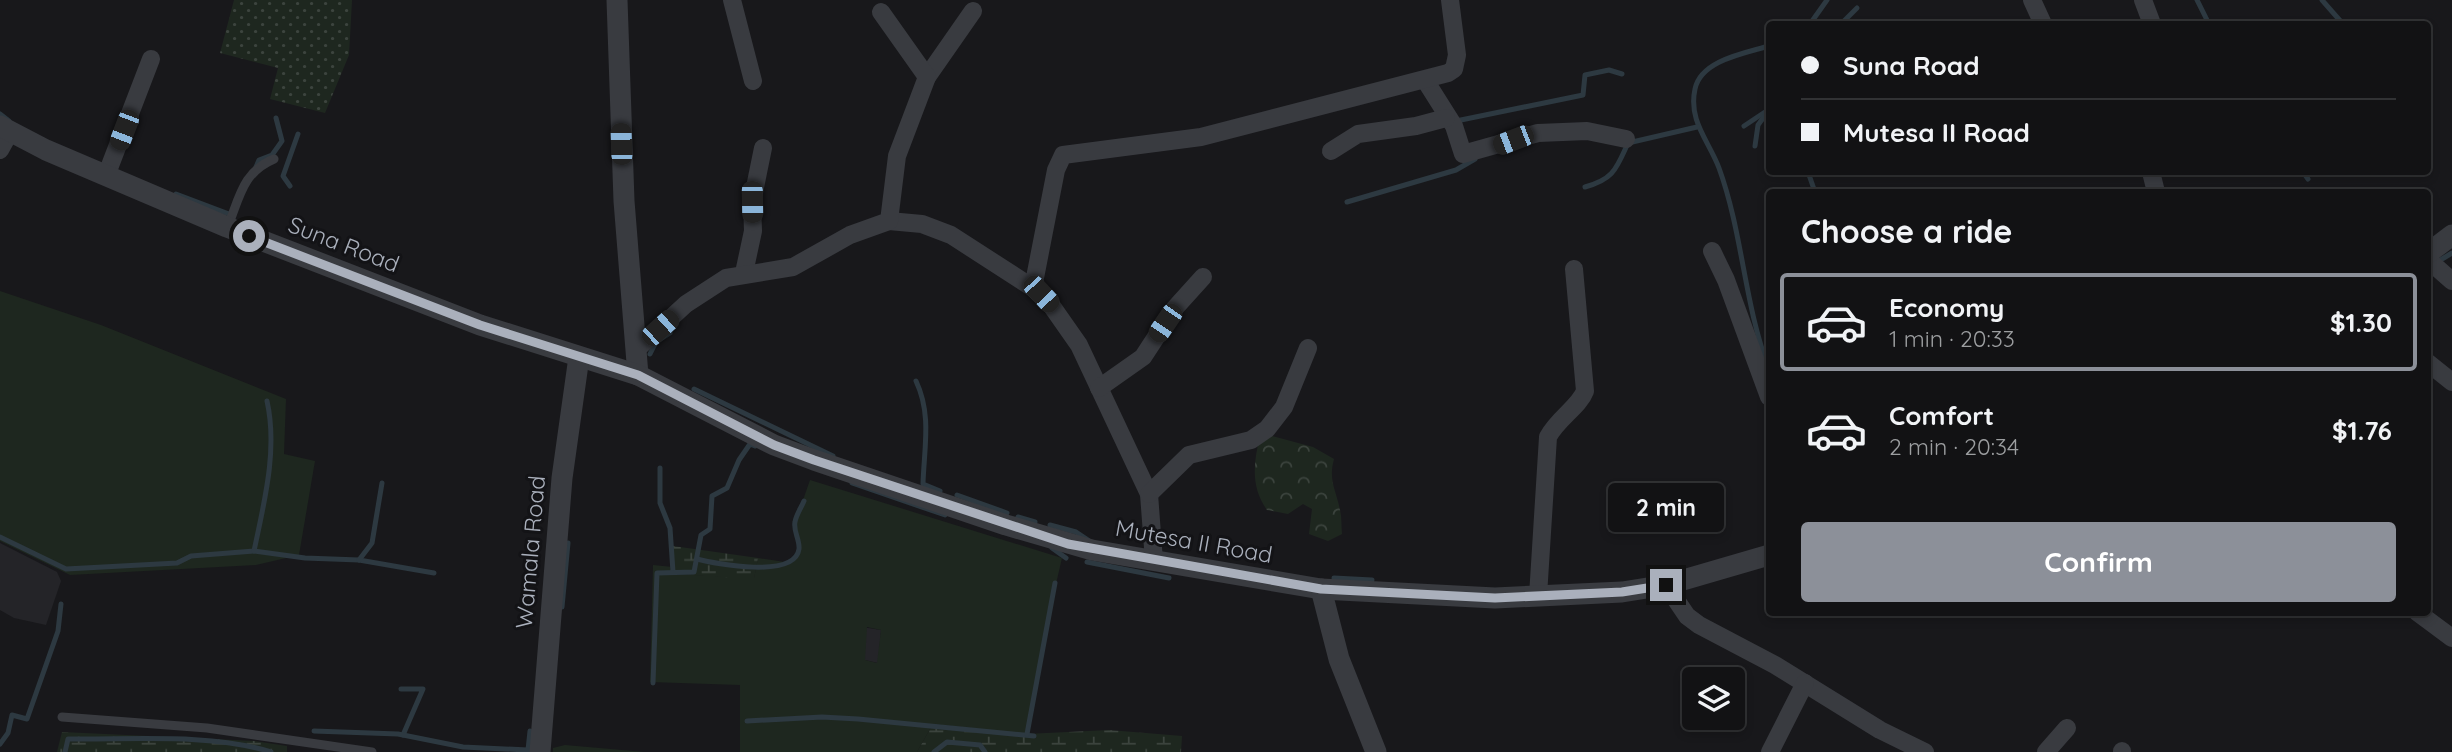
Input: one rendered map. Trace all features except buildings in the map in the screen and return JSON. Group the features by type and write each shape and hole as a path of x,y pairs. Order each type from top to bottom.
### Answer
{"street":[{"path":"617,0 622,179 638,375"},
{"path":"732,0 753,81"},
{"path":"1033,288 1056,170 1063,155 1181,141 1448,73 1457,64 1450,0"},
{"path":"2032,0 2042,21"},
{"path":"2143,0 2151,21"},
{"path":"890,220 897,156 927,77 973,11"},
{"path":"881,12 927,77"},
{"path":"106,176 151,59"},
{"path":"1425,80 1446,118 1454,126 1463,155 1538,133 1587,131 1626,139"},
{"path":"1331,150 1359,134 1416,126 1446,118"},
{"name":"Suna Road","path":"3,136 480,325 638,375"},
{"path":"744,273 752,231 752,202 763,148"},
{"path":"636,350 686,304 726,278 793,267 850,235 890,220 922,224 951,235 1033,288 1067,326 1149,494 1154,561"},
{"path":"2431,251 2452,235"},
{"path":"1712,251 1726,280 1766,389"},
{"path":"2431,263 2452,281"},
{"path":"1538,596 1548,437 1555,424 1578,403 1585,391 1574,269"},
{"path":"1099,388 1143,357 1175,308 1203,277"},
{"path":"1149,494 1189,455 1251,440 1267,429 1284,407 1308,348"},
{"name":"Wamala Road","path":"540,752 562,478 579,357"},
{"path":"2431,365 2452,382"},
{"name":"Mutesa II Road","path":"638,375 774,445 1042,536 1154,561 1321,589 1420,596 1538,596 1622,592 1666,585 1766,556"},
{"path":"1666,585 1687,616 1699,625 1805,683 1880,730 1925,752"},
{"path":"1321,589 1339,659 1376,752"},
{"path":"2422,616 2452,638"},
{"path":"1770,752 1805,683"},
{"path":"2046,752 2067,728"}],"lane":[{"path":"228,227 245,181 258,165 274,159"},
{"path":"62,717 207,728 372,752"}],"shaded area":[{"path":"0,543 57,572 61,581 46,625 14,618 0,610"},
{"path":"843,624 881,630 878,663 865,660"}],"green space":[{"path":"234,0 352,0 349,55 325,113 270,99 278,68 220,53"},
{"path":"0,291 101,325 286,399 284,454 315,461 299,555 256,565 70,575 0,541"},
{"path":"1272,436 1313,447 1334,459 1332,479 1341,513 1342,534 1328,541 1309,534 1312,509 1303,504 1288,514 1267,510 1258,493 1255,466 1260,437"},
{"path":"810,480 1062,558 1041,649 1027,734 933,724 917,752 740,752 740,685 650,682 653,565 673,567 670,568 674,574 754,578 758,558 785,562 794,559 799,550 795,523","holes":["867,627 881,630 877,663 865,660"]},
{"path":"673,546 758,558 754,579 674,574"},
{"path":"933,724 1027,734 1109,730 1182,736 1181,752 917,752"},
{"path":"62,732 254,741 287,746 287,752 57,752"},
{"path":"565,745 645,752 553,752 553,748"}],"waterway":[{"path":"1812,21 1827,0"},
{"path":"2197,0 2208,21"},
{"path":"2322,0 2340,21"},
{"path":"1844,21 1857,8"},
{"path":"1766,47 1715,64 1699,79 1694,100 1697,121 1715,158 1727,193 1754,319 1766,360"},
{"path":"1456,121 1583,95 1585,75 1609,70 1622,74"},
{"path":"1744,126 1765,112"},
{"path":"0,114 9,121"},
{"path":"1755,146 1758,125 1766,114"},
{"path":"256,167 259,160 272,155 282,141 276,118"},
{"path":"1585,187 1613,172 1628,143 1697,127"},
{"path":"290,186 283,176 298,134"},
{"path":"1347,202 1456,170 1475,159"},
{"path":"1809,175 1814,189"},
{"path":"2305,175 2308,179"},
{"path":"176,194 229,214 233,212"},
{"path":"2437,262 2452,253"},
{"path":"650,354 656,342 670,333"},
{"path":"916,381 926,419 923,484 940,491"},
{"path":"694,389 833,456"},
{"path":"0,537 66,569 177,563 191,556 254,551 270,457 267,401"},
{"path":"653,683 657,573 694,572 701,535 710,529 712,496 727,488 739,460 750,444 755,446"},
{"path":"660,468 660,503 670,528 673,572"},
{"path":"359,560 372,543 382,483"},
{"path":"852,483 945,515"},
{"path":"957,495 1007,513"},
{"path":"697,559 754,567 784,564 794,558 799,549 795,525 804,501"},
{"path":"1018,517 1035,522"},
{"path":"1050,525 1076,532 1088,540"},
{"path":"562,607 568,543"},
{"path":"1052,548 1066,558"},
{"path":"254,551 305,558 359,560 434,573"},
{"path":"1087,562 1169,578"},
{"path":"1334,578 1372,580"},
{"path":"1027,734 1055,583"},
{"path":"0,744 8,733 12,715 27,719 58,631 61,604"},
{"path":"401,689 423,689 403,735"},
{"path":"747,721 822,717 1034,736"},
{"path":"314,731 398,734 463,747 528,750 530,731"},
{"path":"65,752 68,739 197,740 248,746 271,752"},
{"path":"934,752 947,742 980,745 985,752"}],"route":[{"path":"249,236 480,325 638,375 774,445 985,519 1068,544 1321,589 1420,596 1569,596 1666,585"}]}
